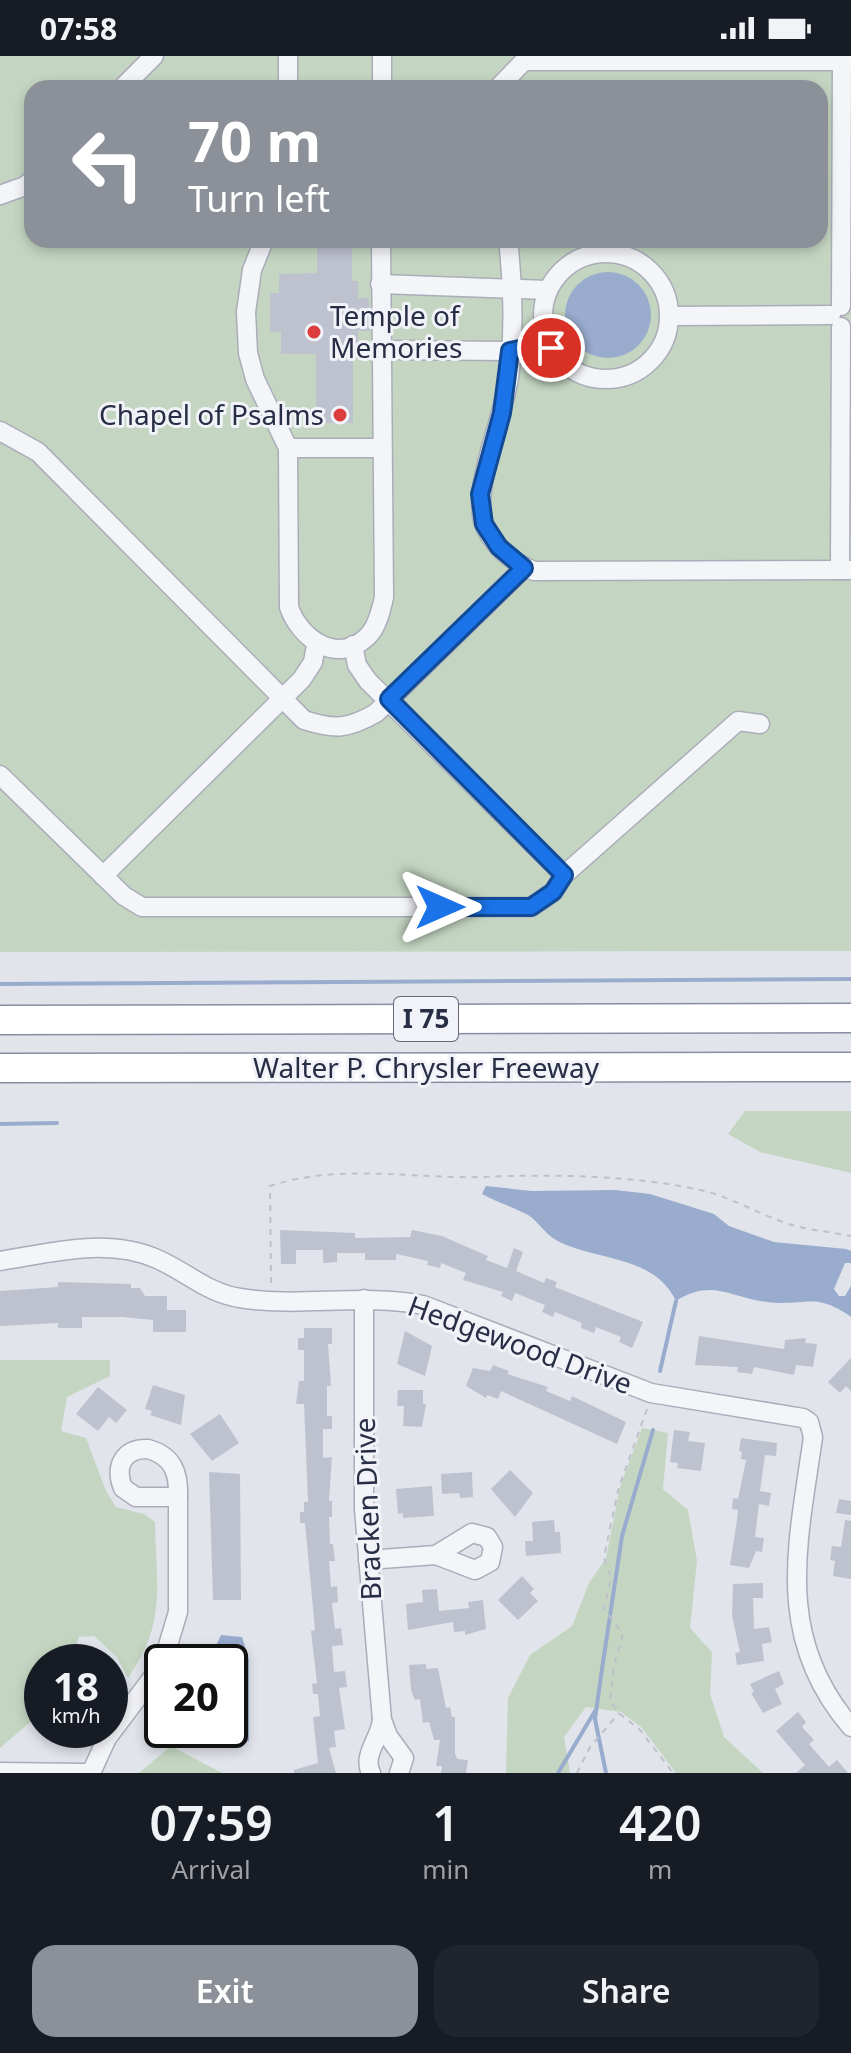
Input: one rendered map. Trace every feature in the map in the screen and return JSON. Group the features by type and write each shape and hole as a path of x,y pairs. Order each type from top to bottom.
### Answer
{"highway":[{"name":"Walter P. Chrysler Freeway","path":"0,1020 851,1018"},
{"name":"Walter P. Chrysler Freeway","path":"0,1068 851,1067"}],"street":[{"path":"130,80 154,56"},
{"path":"288,56 288,80"},
{"path":"382,56 382,80"},
{"path":"504,80 521,58 847,61 846,570 534,571 524,568 499,547 484,524 480,494 502,413 510,351 513,286 509,248"},
{"path":"0,195 24,186"},
{"path":"261,248 252,270 246,312 248,353 255,379 288,448 289,607 295,625 316,645 353,645 367,637 379,618 384,597 381,248"},
{"path":"590,254 621,254 634,259 656,277 663,289 669,316 664,339 656,353 634,372 616,378 589,377 562,362 549,343 542,318 547,290 561,271 575,260 590,254"},
{"path":"380,284 513,286 547,290"},
{"path":"669,316 846,316"},
{"path":"380,350 510,351 549,343"},
{"path":"0,431 38,452 304,720 327,727 353,726 376,713 524,568"},
{"path":"288,448 381,448"},
{"path":"103,876 282,699 313,662 316,645"},
{"path":"353,645 357,665 564,875"},
{"path":"0,775 124,896 142,907 531,907 553,892 564,875 738,721 760,724"},
{"name":"Hedgewood Drive","path":"0,1261 75,1249 120,1249 153,1257 207,1290 234,1297 364,1299 423,1305 651,1393 796,1415 809,1422 813,1437 796,1551 795,1587 811,1668 849,1722"},
{"name":"Bracken Drive","path":"364,1299 364,1509 382,1720 388,1736 404,1758 399,1773"},
{"path":"168,1644 178,1612 178,1497"},
{"path":"368,1560 436,1555"},
{"path":"91,1773 107,1738 144,1688"},
{"name":"Bracken Drive","path":"371,1773 368,1756 378,1739 382,1720"},
{"path":"0,1772 84,1773"}],"path":[{"path":"271,1283 270,1186 324,1173 369,1171 439,1176 539,1176 657,1184 701,1190 811,1231 851,1236"},
{"path":"647,1409 619,1487 604,1558 605,1569 611,1578 604,1609 623,1634 610,1701 640,1730 673,1773"},
{"path":"577,1773 591,1746 619,1713"}],"green space":[{"path":"0,56 851,56 851,951 0,952"},
{"path":"745,1111 851,1111 851,1173 760,1152 728,1134"},
{"path":"0,1360 110,1360 110,1376 67,1397 61,1431 86,1438 106,1491 116,1507 144,1514 155,1522 157,1585 149,1639 128,1678 128,1644 103,1644 94,1636 79,1637 76,1644 24,1644 24,1727 0,1748"},
{"path":"642,1428 668,1433 663,1489 688,1510 697,1561 690,1628 712,1652 710,1694 724,1737 763,1773 676,1773 642,1728 621,1712 586,1707 564,1737 570,1773 506,1773 508,1698 530,1655 572,1626 589,1583 606,1558 620,1487"},
{"path":"169,1748 175,1748 222,1773 139,1773"}],"water":[{"path":"608,272 632,279 644,291 651,315 644,339 632,351 608,358 584,351 572,339 565,315 572,291 584,279"},
{"path":"486,1186 532,1191 615,1190 650,1194 714,1214 729,1226 774,1242 846,1249 851,1251 851,1263 845,1263 834,1289 839,1296 845,1296 851,1286 851,1317 828,1304 767,1302 722,1291 701,1291 676,1301 666,1286 653,1275 622,1261 556,1240 528,1215 482,1194"},
{"path":"221,1635 242,1637 244,1644 217,1644"},
{"path":"248,1656 249,1659 248,1741"}],"building":[{"name":"Temple of Memories","path":"317,248 352,248 352,281 358,281 358,298 369,298 370,331 358,331 358,344 353,345 353,423 316,423 316,354 281,354 281,332 270,332 270,293 279,293 279,274 317,273"},
{"path":"280,1230 355,1233 355,1238 410,1237 412,1230 442,1236 507,1268 514,1248 523,1252 516,1271 544,1283 546,1278 557,1282 555,1287 643,1322 632,1348 619,1342 621,1337 596,1327 594,1333 581,1328 582,1323 555,1312 553,1317 542,1312 545,1305 515,1293 512,1301 501,1296 503,1292 463,1280 466,1273 441,1263 440,1268 427,1265 428,1261 396,1254 396,1260 365,1260 365,1253 337,1253 337,1262 323,1263 323,1250 296,1250 296,1264 281,1264"},
{"path":"58,1282 131,1284 131,1288 140,1288 145,1296 167,1296 167,1310 186,1310 186,1332 153,1332 153,1320 122,1317 82,1317 82,1328 58,1328 58,1323 0,1326 0,1291 58,1287"},
{"path":"304,1328 332,1328 332,1344 328,1344 331,1386 327,1386 327,1416 332,1416 332,1429 323,1429 323,1458 332,1457 329,1501 332,1501 332,1517 329,1517 330,1544 333,1544 335,1561 329,1561 331,1587 337,1586 338,1602 332,1603 335,1629 341,1628 343,1645 332,1646 334,1672 345,1671 347,1687 339,1688 345,1729 334,1731 336,1747 329,1748 336,1773 294,1773 294,1770 318,1763 313,1717 320,1716 318,1694 313,1694 312,1684 317,1683 311,1631 315,1630 305,1523 300,1523 300,1512 304,1512 304,1502 308,1502 304,1404 296,1404 299,1381 304,1381 304,1350 298,1350 298,1338 304,1338"},
{"path":"405,1331 432,1346 425,1376 397,1364"},
{"path":"699,1336 784,1349 785,1340 806,1338 805,1343 817,1344 813,1367 796,1365 794,1375 754,1367 752,1374 737,1372 738,1367 695,1365"},
{"path":"851,1358 851,1391 846,1386 840,1393 828,1382"},
{"path":"493,1365 509,1371 507,1374 548,1387 546,1391 570,1401 572,1396 626,1422 617,1444 501,1391 498,1399 487,1395 486,1398 466,1386 473,1368 490,1371"},
{"path":"153,1385 185,1395 181,1425 150,1415 152,1411 145,1409"},
{"path":"98,1387 127,1410 116,1423 109,1417 98,1431 76,1414"},
{"path":"398,1390 423,1390 423,1404 426,1404 422,1427 403,1426 404,1406 397,1406"},
{"path":"220,1414 239,1443 212,1461 190,1434"},
{"path":"674,1430 690,1432 688,1441 705,1443 701,1471 677,1468 678,1463 670,1462"},
{"path":"741,1438 777,1443 776,1456 765,1455 760,1491 771,1493 769,1506 759,1504 755,1537 764,1538 762,1552 756,1551 749,1568 730,1565 738,1510 732,1509 733,1498 738,1499 746,1460 741,1459 742,1452 739,1451"},
{"path":"510,1470 533,1493 515,1517 491,1489"},
{"path":"209,1472 240,1474 241,1600 213,1600"},
{"path":"472,1472 473,1497 460,1498 459,1493 442,1494 441,1474"},
{"path":"432,1486 434,1516 403,1518 403,1513 398,1514 396,1489"},
{"path":"839,1499 851,1501 851,1515 836,1513"},
{"path":"554,1520 555,1532 560,1532 561,1553 526,1556 525,1541 533,1541 532,1522"},
{"path":"845,1520 851,1521 851,1579 833,1576 835,1561 830,1560 832,1546 841,1547"},
{"path":"522,1576 534,1589 530,1593 538,1601 518,1620 498,1600"},
{"path":"763,1583 763,1598 753,1598 754,1629 769,1627 772,1642 762,1644 764,1661 737,1665 735,1653 740,1652 732,1616 733,1584"},
{"path":"437,1589 439,1611 469,1608 468,1602 483,1600 486,1629 465,1635 465,1631 454,1632 453,1622 408,1630 406,1604 423,1602 422,1590"},
{"path":"426,1664 426,1669 438,1668 446,1708 450,1707 452,1717 455,1717 455,1753 457,1759 468,1760 466,1773 441,1773 442,1766 436,1766 440,1740 434,1740 429,1722 423,1723 420,1699 415,1700 411,1690 409,1665"},
{"path":"779,1671 784,1684 775,1689 782,1704 763,1713 751,1693 754,1692 750,1684"},
{"path":"798,1712 806,1722 802,1727 814,1740 809,1744 829,1767 837,1760 848,1773 796,1773 805,1765 776,1731"}],"waterway":[{"path":"0,984 851,979"},
{"path":"0,1124 57,1123"},
{"path":"660,1371 676,1301"},
{"path":"606,1773 595,1719 622,1536 653,1430"},
{"path":"558,1773 595,1711"}],"place":[{"name":"Temple of Memories","path":"314,332"},
{"name":"Chapel of Psalms","path":"340,415"}],"route":[{"path":"440,907 531,907 553,892 564,875 389,699 524,568 499,547 484,524 480,494 502,413 510,351 549,343 551,348"}]}
